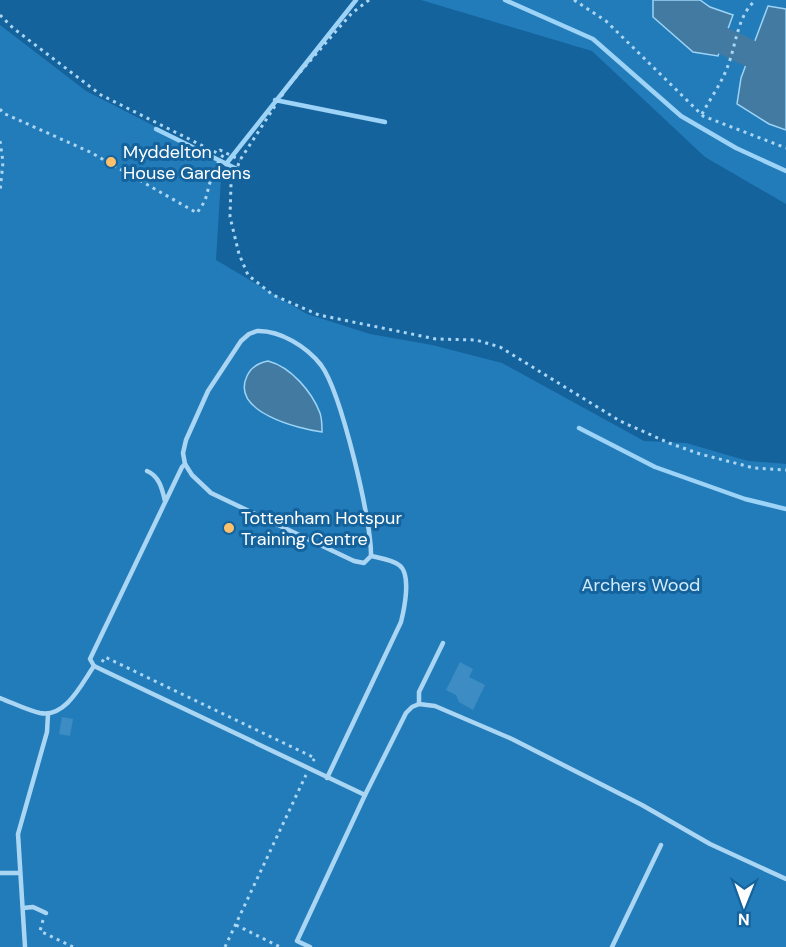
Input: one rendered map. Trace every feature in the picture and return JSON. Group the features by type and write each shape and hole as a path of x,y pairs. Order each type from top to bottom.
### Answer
{"lane":[{"path":"264,331 276,333 304,348 321,365 336,399 356,467 370,538 371,556 364,562 354,561 211,493 192,475 185,464 183,453 194,418 217,375 242,340 249,334 264,331"},
{"path":"185,464 90,658 97,667 365,795"},
{"path":"147,471 153,473 158,479 163,488 165,501"},
{"path":"327,778 403,614 406,583 403,568 398,564 371,556"},
{"path":"420,704 419,692 442,643"},
{"path":"0,698 48,714 61,708 72,698 97,667"},
{"path":"310,947 297,941 406,713 412,707 420,704 435,706 512,740 642,805 710,844 786,879"},
{"path":"25,947 18,834 47,732 48,714"},
{"path":"612,947 661,845"},
{"path":"0,873 20,873"},
{"path":"23,908 33,907 46,913"}],"path":[{"path":"369,0 352,13 288,86 239,163 231,184 230,217 239,254 248,275 273,295 319,315 436,339 476,340 500,347 620,421 669,443 700,454 754,468 786,470"},
{"path":"574,0 606,21 702,114 786,148"},
{"path":"702,114 727,70 738,30 749,5 756,0"},
{"path":"0,15 13,28 101,95 217,153 220,150 225,152 239,163"},
{"path":"0,109 1,115 90,152 197,213 205,201 213,171 225,152"},
{"path":"0,141 3,162 0,192"},
{"path":"97,667 105,657 315,758 225,947"},
{"path":"46,913 40,931 73,947"},
{"path":"236,925 280,947"}],"green space":[{"path":"421,0 653,0 653,17 733,15 710,7 700,0 786,0 786,9 768,6 741,78 769,124 786,130 786,204 705,157 592,51"},
{"name":"Tottenham Hotspur Training Centre","path":"0,25 86,91 222,161 216,260 307,314 370,334 432,345 502,363 644,441 686,443 748,461 786,464 786,947 0,947"}],"shaded area":[{"path":"653,0 700,0 710,7 733,15 718,56 693,52 653,17"},
{"path":"768,6 786,9 786,130 769,124 737,104 741,78"},
{"path":"268,361 285,369 300,381 320,413 322,432 298,427 270,416 257,409 248,400 244,389 247,376 255,366"}],"building":[{"path":"460,662 473,669 469,677 485,685 473,710 459,702 456,695 446,690"},
{"path":"62,717 73,719 70,736 59,734"}],"waterway":[{"path":"226,164 356,0"},
{"path":"505,0 593,39 681,116 736,148 786,171"},
{"path":"724,41 749,53"},
{"path":"275,100 385,122"},
{"path":"156,129 249,175"},
{"path":"579,428 655,467 745,499 786,509"}],"place":[{"name":"Myddelton House Gardens","path":"111,162"},
{"name":"Tottenham Hotspur Training Centre","path":"229,528"}],"park label":[{"name":"Archers Wood","path":"641,585"}]}
